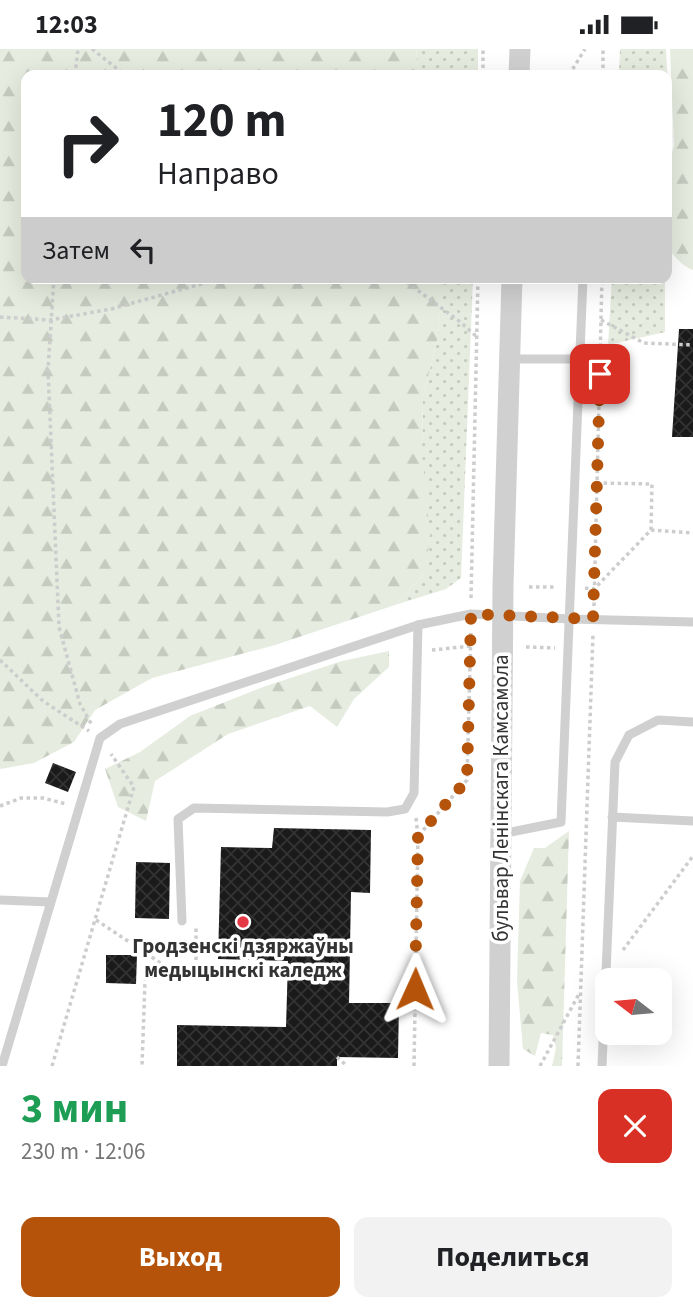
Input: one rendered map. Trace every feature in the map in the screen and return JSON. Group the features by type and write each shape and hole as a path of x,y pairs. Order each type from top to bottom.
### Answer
{"street":[{"path":"519,70 520,49"},
{"name":"бульвар Ленінскага Камсамола","path":"499,1066 503,615 512,284"}],"lane":[{"path":"501,834 561,823 583,284"},
{"path":"509,359 580,359"},
{"path":"2,1066 100,738 120,724 418,625 471,614 693,622"},
{"path":"182,921 178,819 194,808 387,812 405,809 414,793 418,625"},
{"path":"602,1066 615,762 629,734 658,720 693,722"},
{"path":"612,817 693,821"},
{"path":"0,900 50,902"}],"path":[{"path":"76,70 78,49"},
{"path":"92,49 119,70"},
{"path":"483,49 483,70"},
{"path":"572,70 585,49"},
{"path":"603,49 603,70"},
{"path":"52,1066 134,787 80,704 59,627 48,370 53,284"},
{"path":"0,317 50,320 111,309 201,284"},
{"path":"409,284 476,336"},
{"path":"414,1066 418,836 467,780 478,284"},
{"path":"578,1066 598,483 602,284"},
{"path":"601,320 644,343 693,345"},
{"path":"594,589 651,530 652,484 598,483"},
{"path":"651,530 693,533"},
{"path":"418,652 471,646"},
{"path":"0,660 43,701 100,738"},
{"path":"0,806 21,798 43,798 78,808"},
{"path":"619,956 693,856"},
{"path":"95,919 169,969 196,968 197,919 182,921"},
{"path":"142,1066 146,953"},
{"path":"540,1066 580,992"},
{"path":"337,1057 347,1066"}],"green space":[{"path":"0,49 416,49 418,70 21,70 21,284 443,284 438,337 423,397 422,451 430,535 425,573 395,605 275,645 152,678 95,710 74,742 34,763 0,769"},
{"path":"416,49 478,49 478,70 418,70"},
{"path":"620,49 666,49 667,70 619,70"},
{"path":"670,49 693,49 693,270 672,253 674,146"},
{"path":"442,284 473,284 461,578 446,589 395,605 425,573 423,397 438,337"},
{"path":"612,284 665,284 665,332 608,345"},
{"path":"389,651 389,667 354,699 337,727 310,706 228,734 155,781 146,821 118,807 105,769 140,752 190,716 263,687 342,661"},
{"path":"569,831 562,1066 552,1066 556,1048 553,1035 541,1033 535,1056 523,1049 517,981 520,881 534,848 545,848"}],"building":[{"path":"679,329 693,329 693,437 672,437"},
{"path":"53,763 76,772 68,792 45,783"},
{"path":"274,828 371,830 370,893 351,892 349,1003 399,1003 398,1058 337,1057 337,1066 177,1066 177,1025 286,1027 288,961 218,959 221,847 272,848"},
{"path":"136,862 170,863 169,919 135,918"},
{"path":"106,955 137,955 136,984 106,983"}],"place":[{"name":"Гродзенскі дзяржаўны медыцынскі каледж","path":"243,922"}],"route":[{"path":"415,989 418,836 467,780 471,614 593,619 600,374"}]}
